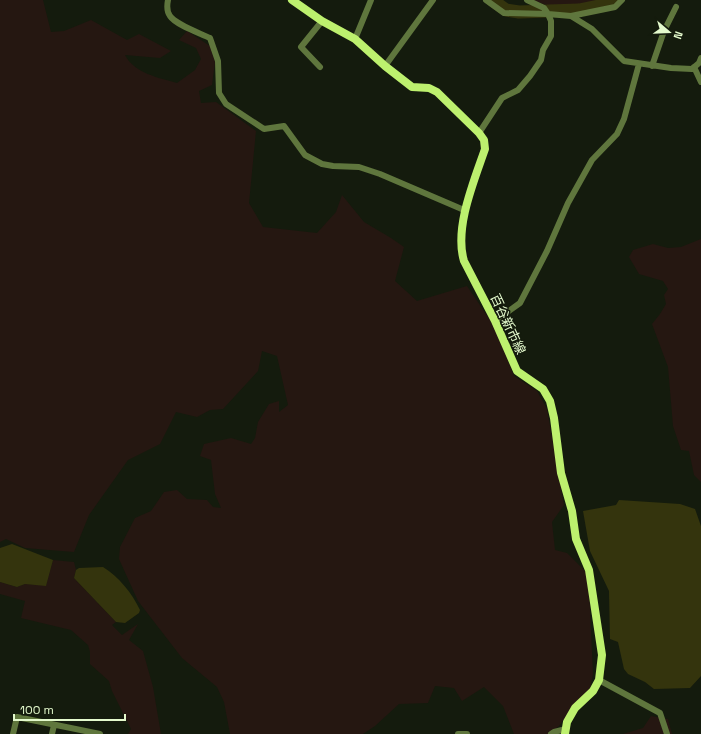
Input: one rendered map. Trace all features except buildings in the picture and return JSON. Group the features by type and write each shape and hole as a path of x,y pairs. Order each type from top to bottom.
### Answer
{"main road":[{"name":"百谷新市線","path":"292,0 322,21 355,39 385,66 412,87 429,88 437,92 479,133 484,140 485,149 464,210 461,252 464,262 495,321 517,371 543,390 550,401 554,418 561,473 572,511 576,539 589,570 602,655 599,680 593,691 575,708 567,722 564,732"}],"street":[{"path":"168,0 167,5 170,16 176,22 210,38 218,61 219,93 226,104 264,129 284,126 305,155 322,164 359,167 380,174 464,210"},
{"path":"355,39 371,0"},
{"path":"385,66 433,0"},
{"path":"486,0 504,13 571,16 615,7 622,0"},
{"path":"479,133 502,98 518,90 530,76 541,60 551,36 551,21 544,8 527,0"},
{"path":"652,66 664,31 676,7"},
{"path":"571,16 592,29 624,61 652,66 692,69 699,63 701,58"},
{"path":"320,67 301,47 322,21"},
{"path":"495,321 520,303 547,251 568,203 592,160 617,134 624,119 639,64"},
{"path":"694,67 701,82"},
{"path":"599,680 660,713 668,734"},
{"path":"13,734 17,717 100,734"},
{"path":"52,734 54,725"},
{"path":"551,734 554,732 564,732"},
{"path":"458,734 466,734"}],"shaded area":[{"path":"0,0 43,0 51,32 64,31 91,20 127,40 139,34 171,51 160,58 125,55 129,61 134,66 148,74 177,83 195,70 201,59 196,48 179,40 187,31 210,46 215,62 212,85 199,91 201,103 216,102 256,131 249,203 263,227 317,233 336,212 342,195 364,222 404,247 395,281 417,301 467,286 494,326 514,376 537,391 547,409 564,505 552,522 555,550 567,553 587,573 593,674 590,689 571,709 559,726 548,734 514,734 503,706 484,687 462,701 454,688 435,686 428,703 399,704 375,726 363,734 230,734 224,702 217,687 182,658 138,601 119,559 120,547 135,518 151,511 164,492 177,490 187,499 207,500 213,507 221,508 215,494 211,460 200,456 204,444 231,438 251,444 255,438 258,422 269,404 279,401 279,412 288,405 277,356 262,351 258,371 223,409 210,410 197,417 176,412 160,444 128,460 89,515 74,552 25,548 6,539 0,542"},
{"path":"533,0 608,0 580,5 551,6"},
{"path":"701,239 701,482 694,475 689,451 681,450 673,426 668,367 652,324 666,304 664,295 668,289 663,281 639,274 629,257 633,250 653,244 668,248 681,247"},
{"path":"619,500 680,504 695,509 701,526 701,676 690,688 654,689 645,682 628,674 624,669 618,642 610,639 609,591 590,551 583,511 616,505"},
{"path":"12,544 53,560 46,586 25,584 17,587 0,582 0,548"},
{"path":"53,560 74,562 76,570 74,578 116,622 112,625 122,635 138,624 129,640 143,651 153,687 161,734 128,734 131,729 112,691 109,681 90,664 90,652 88,645 71,630 21,618 25,601 0,594 0,582 17,587 25,584 46,585"},
{"path":"103,567 124,586 140,610 139,613 125,623 116,622 74,578 76,570 79,568"},
{"path":"651,716 668,719 672,734 623,734 643,728"}],"waterway":[{"path":"492,0 506,10 519,12 579,10 614,3 616,0"}]}
